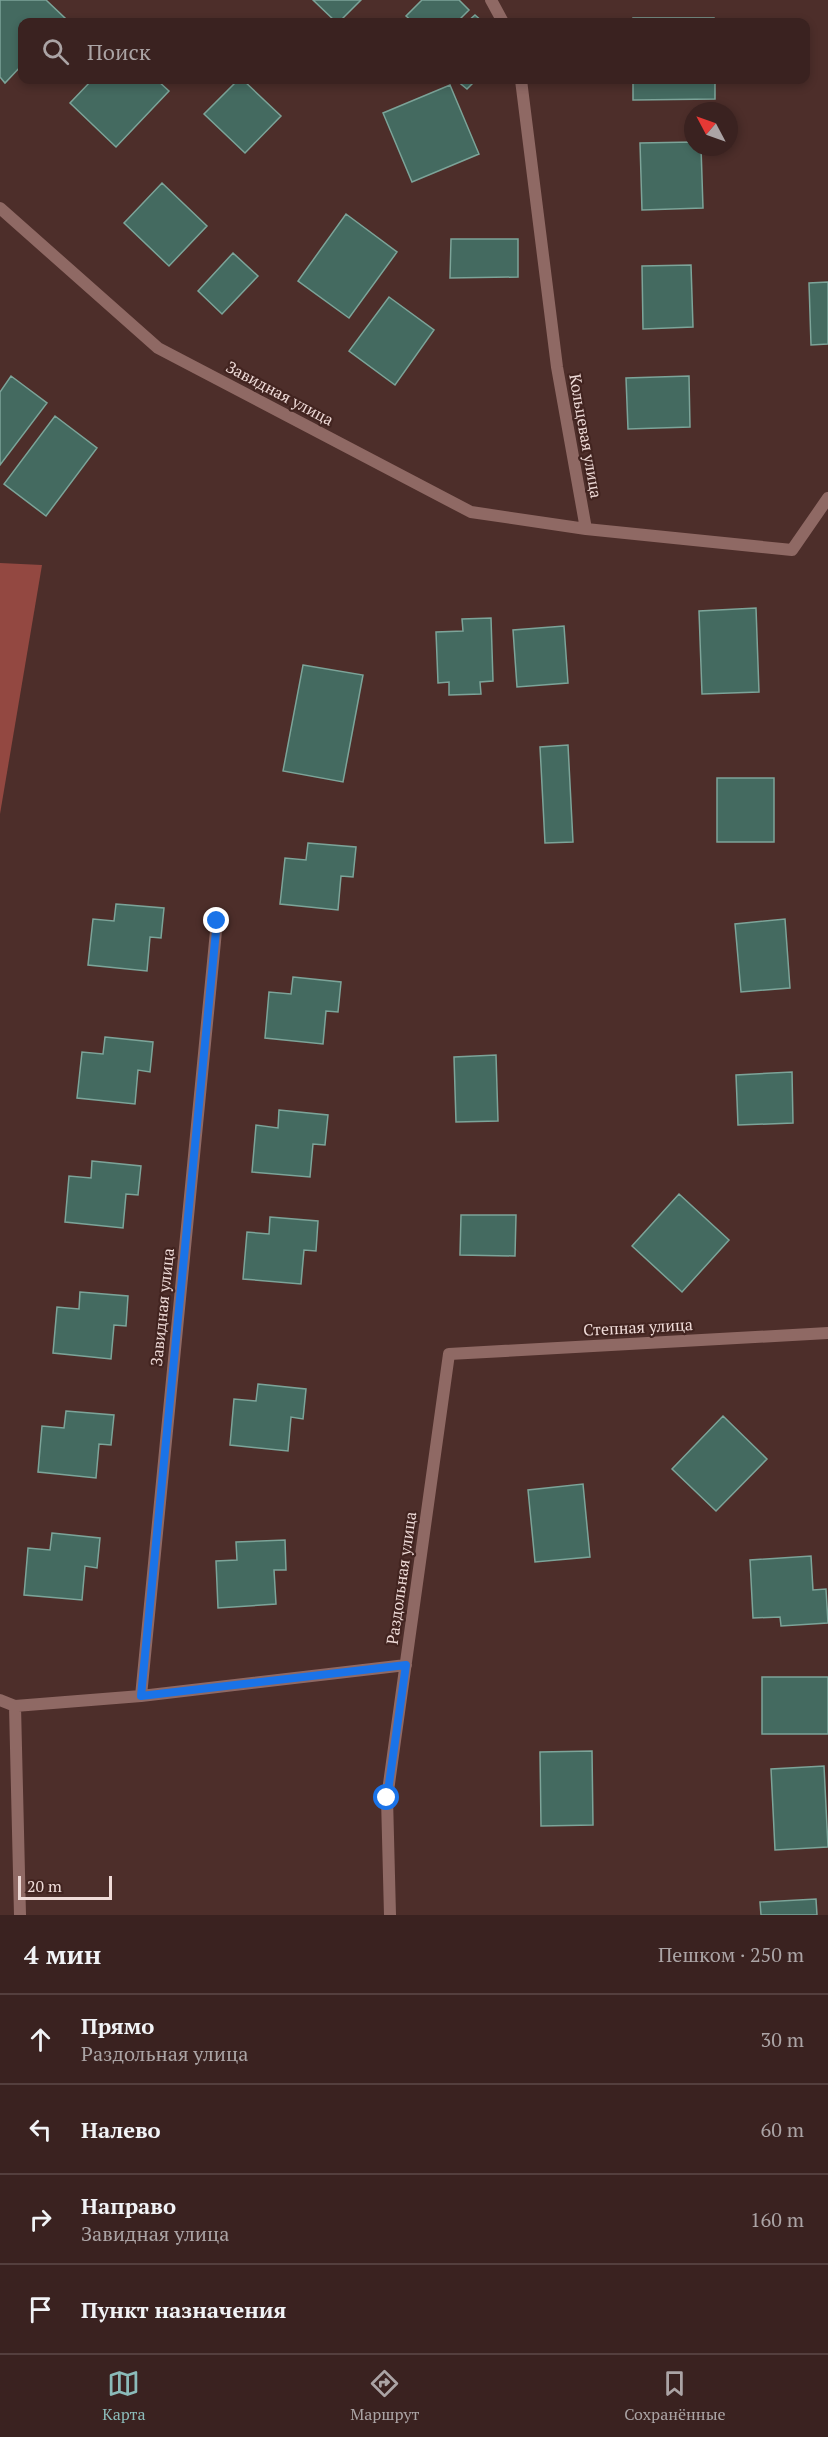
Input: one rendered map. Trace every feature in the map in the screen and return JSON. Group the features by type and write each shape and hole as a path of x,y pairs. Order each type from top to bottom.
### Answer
{"street":[{"path":"484,0 494,5"},
{"name":"Кольцевая улица","path":"522,84 557,367 586,529"},
{"name":"Завидная улица","path":"0,208 158,348 471,512 586,529"},
{"path":"586,529 792,550 828,498"},
{"path":"828,498 828,517"},
{"name":"Завидная улица","path":"141,1696 217,921"},
{"name":"Степная улица","path":"449,1354 828,1333"},
{"name":"Раздольная улица","path":"390,1915 387,1798 449,1354"},
{"path":"0,1700 15,1707 141,1696 406,1665"},
{"path":"15,1707 20,1915"}],"shaded area":[{"path":"0,563 42,565 0,814"}],"building":[{"path":"0,0 46,0 65,18 18,18 18,69 5,83 0,77"},
{"path":"313,0 361,0 343,18 332,18"},
{"path":"422,0 459,0 469,10 461,18 408,18 406,16"},
{"path":"88,84 161,84 169,91 116,147 70,103"},
{"path":"234,84 247,84 281,116 245,153 204,114"},
{"path":"461,84 472,84 467,89"},
{"path":"633,84 715,84 715,99 633,100"},
{"path":"450,85 479,154 412,182 383,113"},
{"path":"684,142 684,156 701,156 703,208 642,210 640,143"},
{"path":"162,183 207,226 169,266 124,223"},
{"path":"346,214 397,252 349,318 298,281"},
{"path":"451,239 518,239 518,277 450,278"},
{"path":"233,253 258,276 222,314 198,291"},
{"path":"691,265 693,327 643,329 642,266"},
{"path":"828,282 828,344 811,345 809,283"},
{"path":"389,297 434,330 395,385 349,351"},
{"path":"11,376 47,403 0,465 0,392"},
{"path":"689,376 690,427 628,429 626,378"},
{"path":"55,416 97,448 46,516 4,484"},
{"path":"756,608 759,692 702,694 699,611"},
{"path":"491,618 493,681 480,682 481,694 449,695 449,682 438,683 436,632 463,631 462,619"},
{"path":"564,626 568,683 517,687 513,630"},
{"path":"303,665 363,675 343,782 283,771"},
{"path":"568,745 573,842 545,843 540,747"},
{"path":"717,778 774,778 774,842 717,842"},
{"path":"308,843 356,847 353,877 341,876 338,910 280,904 285,858 306,860"},
{"path":"116,904 164,908 161,938 150,937 147,971 88,965 93,919 114,921"},
{"path":"785,919 790,988 741,992 735,924"},
{"path":"293,977 341,982 338,1012 326,1011 323,1044 265,1038 269,992 291,994"},
{"path":"105,1037 153,1042 150,1072 138,1070 135,1104 77,1098 82,1052 103,1054"},
{"path":"496,1055 498,1121 456,1122 454,1057"},
{"path":"792,1072 793,1123 738,1125 736,1075"},
{"path":"279,1110 328,1115 325,1145 313,1144 310,1177 252,1172 256,1125 278,1128"},
{"path":"92,1161 141,1166 138,1195 126,1194 123,1228 65,1222 69,1176 91,1178"},
{"path":"679,1194 729,1240 682,1292 632,1246"},
{"path":"461,1215 516,1215 515,1256 460,1255"},
{"path":"270,1217 318,1221 316,1251 304,1250 301,1284 243,1279 247,1232 269,1234"},
{"path":"80,1292 128,1296 126,1326 114,1325 111,1359 53,1353 57,1307 79,1309"},
{"path":"258,1384 306,1389 303,1419 291,1417 288,1451 230,1445 234,1399 256,1401"},
{"path":"66,1411 114,1415 111,1445 99,1444 96,1478 38,1472 42,1426 64,1428"},
{"path":"723,1416 767,1459 716,1511 672,1469"},
{"path":"583,1484 590,1557 535,1562 528,1490"},
{"path":"52,1533 100,1538 97,1568 85,1566 82,1600 24,1595 28,1548 50,1550"},
{"path":"285,1540 286,1570 274,1570 276,1604 218,1608 216,1561 237,1560 236,1542"},
{"path":"811,1556 813,1590 826,1589 828,1623 781,1626 780,1617 753,1618 750,1560"},
{"path":"762,1677 828,1677 828,1734 762,1734"},
{"path":"592,1751 593,1825 541,1826 540,1752"},
{"path":"824,1766 828,1847 775,1850 771,1769"},
{"path":"816,1899 817,1915 761,1915 760,1902"}],"route":[{"path":"217,921 141,1696 406,1665 387,1798"}]}
